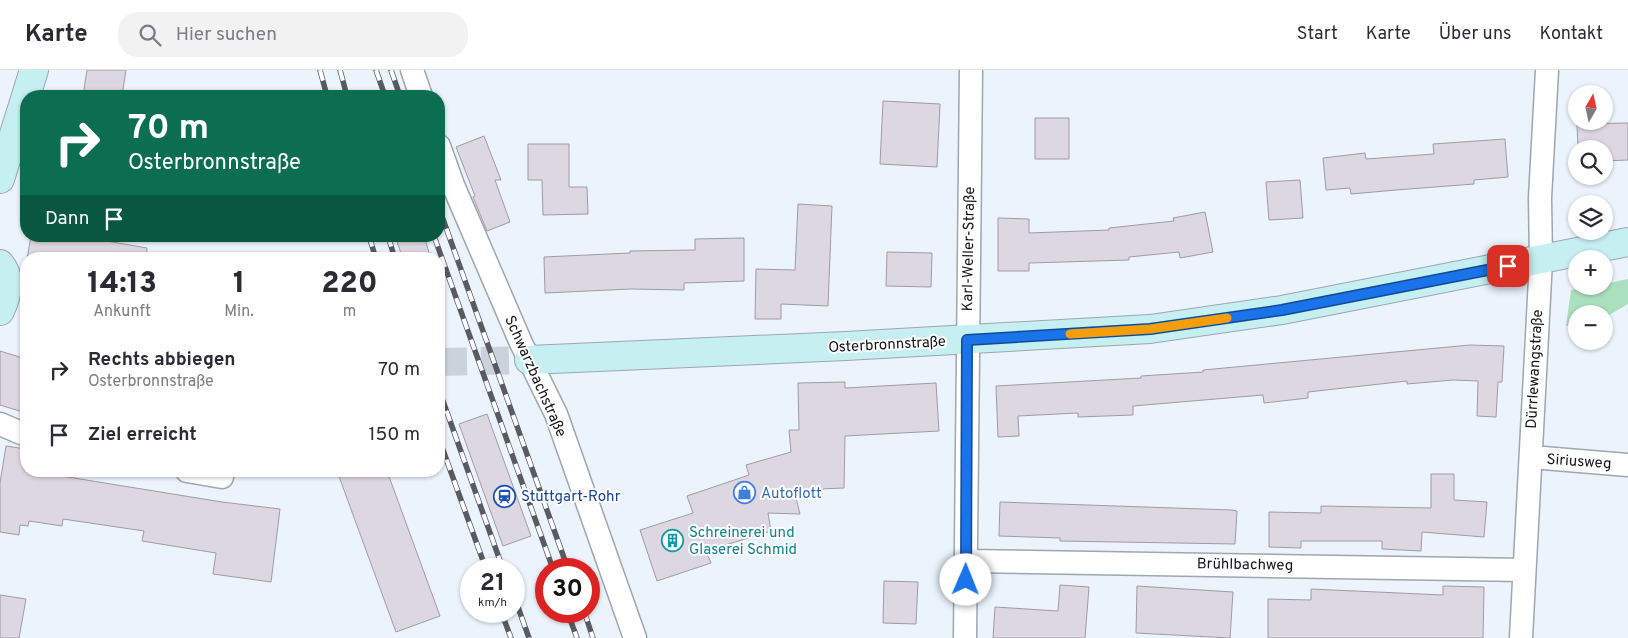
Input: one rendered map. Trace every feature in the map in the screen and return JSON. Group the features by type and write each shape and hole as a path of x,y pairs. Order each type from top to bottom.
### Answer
{"street":[{"path":"28,90 34,70"},
{"path":"412,70 419,90"},
{"name":"Karl-Weller-Straße","path":"965,638 971,70"},
{"name":"Dürrlewangstraße","path":"1521,638 1541,260 1540,198 1548,70"},
{"path":"0,179 20,115"},
{"name":"Schwarzbachstraße","path":"445,163 529,360 556,414 635,638"},
{"name":"Osterbronnstraße","path":"529,360 967,340 1150,329 1282,310 1628,242"},
{"path":"0,264 8,282 11,305"},
{"path":"0,424 20,432"},
{"name":"Siriusweg","path":"1530,457 1628,464"},
{"name":"Brühlbachweg","path":"966,561 1524,570"}],"green space":[{"path":"1628,279 1628,304 1613,313 1613,305 1569,305 1570,295 1613,295 1613,282"}],"building":[{"path":"87,70 126,70 123,90 84,90"},
{"path":"883,101 940,104 937,167 880,164"},
{"path":"1035,118 1069,118 1069,159 1035,159"},
{"path":"1613,123 1628,123 1628,160 1613,161 1613,140 1578,140 1577,130 1613,130"},
{"path":"484,136 501,180 495,180 510,222 487,231 456,147"},
{"path":"1505,139 1508,177 1474,180 1474,184 1351,194 1350,188 1326,190 1323,158 1365,153 1366,159 1434,154 1433,144"},
{"path":"528,144 569,144 569,187 587,187 588,214 543,215 542,180 528,180"},
{"path":"1300,180 1303,218 1269,220 1266,182"},
{"path":"798,204 832,206 828,306 781,304 781,319 755,319 756,269 795,270"},
{"path":"1205,212 1213,252 1180,258 1179,252 1129,257 1129,260 1029,263 1029,271 998,271 998,218 1029,219 1029,233 1109,230 1109,228 1174,221 1173,218"},
{"path":"744,238 744,281 684,283 684,290 631,289 545,293 544,257 630,253 630,251 695,250 695,239"},
{"path":"30,242 112,242 147,248 147,252 28,252"},
{"path":"397,242 426,242 429,252 401,252"},
{"path":"887,252 932,253 931,287 886,286"},
{"path":"1470,345 1504,346 1502,382 1498,382 1496,417 1477,416 1478,381 1453,380 1407,384 1407,381 1308,392 1308,398 1264,403 1263,395 1133,406 1133,415 1078,417 1078,413 1018,416 1019,436 998,437 996,386 1141,378 1141,376 1203,372 1203,370"},
{"path":"0,351 20,357 20,411 0,405"},
{"path":"845,382 845,388 936,383 939,431 845,436 844,488 794,490 800,514 768,513 771,531 706,551 711,563 657,581 640,530 693,513 687,496 749,475 746,465 791,452 789,430 799,430 798,383"},
{"path":"487,414 531,536 503,546 459,424"},
{"path":"6,446 20,448 20,477 68,477 222,502 280,509 271,582 213,574 216,553 142,541 144,531 63,519 62,526 29,521 28,526 20,525 19,535 0,532 0,483"},
{"path":"1431,474 1454,474 1454,500 1487,502 1484,537 1422,532 1421,551 1382,549 1382,541 1301,541 1301,548 1269,547 1269,512 1321,513 1321,506 1431,508"},
{"path":"339,477 389,477 440,616 396,632"},
{"path":"1000,502 1232,510 1237,511 1235,544 1060,541 1060,538 999,536"},
{"path":"884,581 918,582 916,624 883,623"},
{"path":"1060,585 1089,587 1085,638 993,638 995,607 1058,611"},
{"path":"1137,586 1233,592 1230,638 1136,633"},
{"path":"1443,586 1484,587 1483,638 1268,638 1268,599 1311,600 1311,589 1443,595"},
{"path":"0,595 26,599 19,638 0,638"}],"tunnel":[{"path":"445,362 529,360"}],"railway":[{"path":"320,70 325,90"},
{"path":"340,70 345,90"},
{"path":"376,70 383,90"},
{"path":"391,70 398,90"},
{"path":"445,225 564,558"},
{"path":"371,242 374,252"},
{"path":"390,242 393,252"},
{"path":"436,242 440,252"},
{"path":"445,267 549,558"},
{"path":"445,407 499,558"},
{"path":"445,456 482,558"},
{"path":"505,623 511,638"},
{"path":"524,623 529,638"},
{"path":"571,623 577,638"},
{"path":"588,623 593,638"}],"slow traffic":[{"path":"1070,334 1150,329 1227,318"}],"place":[{"name":"Autoflott","path":"745,493"},
{"name":"Stuttgart-Rohr","path":"505,496"},
{"name":"Schreinerei und Glaserei Schmid","path":"673,541"}],"route":[{"path":"966,580 967,340 1150,329 1282,310 1508,266"}]}
